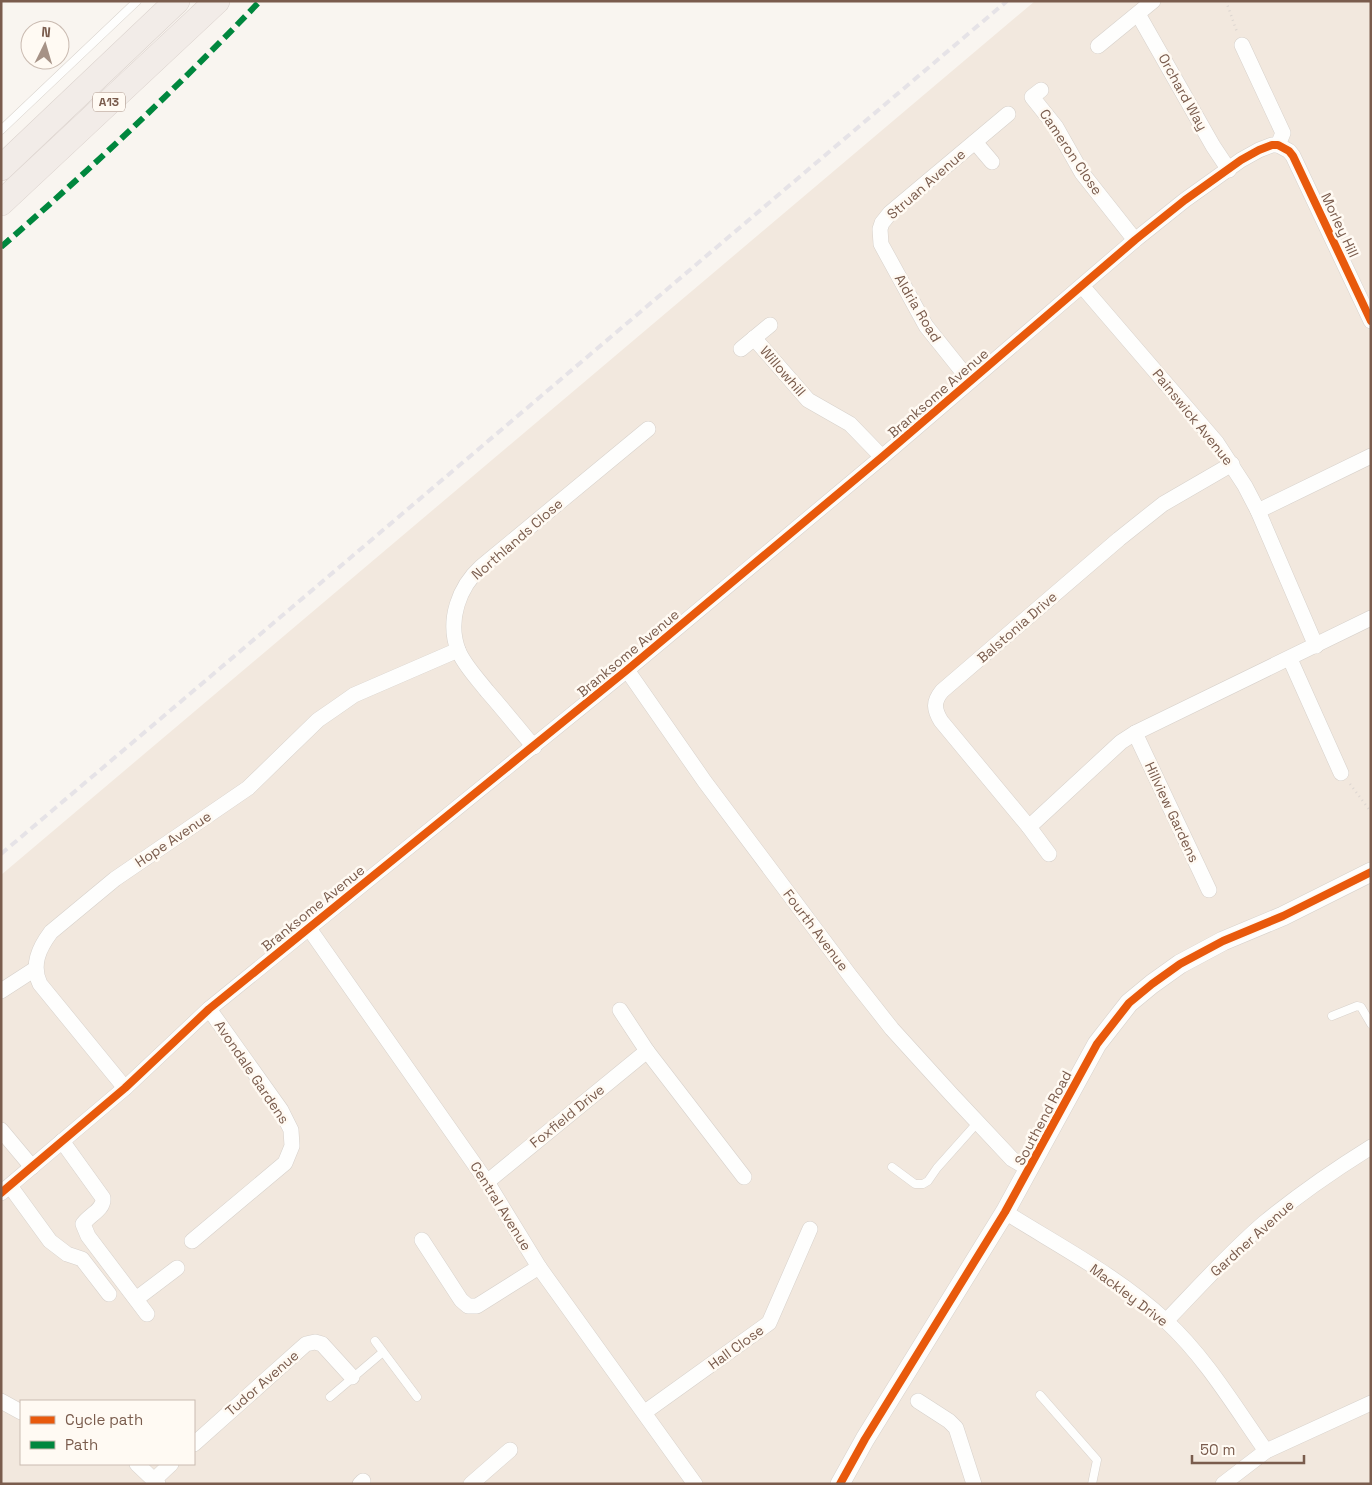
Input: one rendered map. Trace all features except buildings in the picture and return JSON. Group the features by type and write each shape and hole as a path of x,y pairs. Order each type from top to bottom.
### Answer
{"highway":[{"name":"A13","path":"1,168 178,1"},
{"name":"A13","path":"1,203 217,1"}],"street":[{"path":"1098,46 1153,1"},
{"name":"Orchard Way","path":"1138,14 1213,146 1229,170"},
{"path":"1242,45 1283,133 1278,146"},
{"name":"Cameron Close","path":"1041,90 1032,96 1056,127 1082,173 1135,240"},
{"name":"Struan Avenue","path":"880,228 890,213 1008,114"},
{"name":"Struan Avenue","path":"975,142 992,162"},
{"name":"Branksome Avenue","path":"5,1190 125,1088 208,1009 534,747 882,457 1135,240 1186,200 1259,150 1272,145 1278,146"},
{"name":"Morley Hill","path":"1278,146 1288,151 1297,163 1371,321"},
{"name":"Aldria Road","path":"880,228 881,244 926,326 970,381"},
{"name":"Painswick Avenue","path":"1082,286 1217,443 1232,464 1258,511 1316,646"},
{"name":"Willowhill","path":"740,349 770,325"},
{"name":"Willowhill","path":"754,338 808,400 850,424 882,457"},
{"name":"Northlands Close","path":"534,747 471,671 458,650 454,624 460,596 469,580 481,566 648,429"},
{"path":"1258,511 1371,456"},
{"name":"Balstonia Drive","path":"1049,854 941,721 935,711 934,705 937,698 1119,539 1163,504 1232,464"},
{"path":"1029,827 1121,742 1135,733 1371,618"},
{"name":"Hope Avenue","path":"35,969 41,947 51,932 115,879 248,788 318,720 354,695 458,650"},
{"path":"1290,659 1341,773"},
{"name":"Fourth Avenue","path":"626,670 705,782 851,977 898,1036 1012,1159 1029,1169"},
{"name":"Hillview Gardens","path":"1135,733 1209,890"},
{"name":"Southend Road","path":"840,1484 864,1439 1005,1212 1097,1044 1129,1003 1152,984 1197,955 1223,941 1283,916 1371,872"},
{"name":"Central Avenue","path":"308,927 487,1182 538,1267 695,1484"},
{"path":"1,991 35,969 40,984 125,1088"},
{"name":"Avondale Gardens","path":"192,1241 285,1163 292,1146 291,1130 281,1110 208,1009"},
{"path":"620,1010 648,1051 744,1177"},
{"name":"Foxfield Drive","path":"487,1182 648,1051"},
{"path":"1,1130 32,1167"},
{"path":"62,1141 103,1198 104,1203 86,1220 83,1224 84,1228 88,1236 147,1314"},
{"name":"Gardner Avenue","path":"1166,1321 1263,1224 1340,1167 1371,1147"},
{"path":"5,1190 50,1241 67,1254 82,1259 109,1294"},
{"name":"Mackley Drive","path":"1005,1212 1118,1283 1166,1321 1207,1366 1266,1451"},
{"name":"Hall Close","path":"644,1412 769,1323 810,1229"},
{"path":"422,1240 461,1300 468,1306 477,1306 538,1267"},
{"path":"136,1299 177,1268"},
{"name":"Tudor Avenue","path":"195,1443 310,1342 322,1344 352,1377"},
{"path":"1,1401 20,1411"},
{"path":"918,1401 949,1421 956,1428 974,1484"},
{"path":"1223,1484 1266,1451 1371,1403"},
{"path":"471,1484 510,1450"},
{"path":"138,1465 156,1482 171,1465"}],"lane":[{"path":"1,130 137,1"},
{"path":"1332,1016 1357,1006 1362,1007 1371,1024"},
{"path":"892,1167 915,1184 923,1184 928,1181 937,1168 978,1122"},
{"path":"375,1342 417,1397"},
{"path":"330,1397 383,1352"},
{"path":"1040,1395 1097,1460 1092,1484"}],"path":[{"path":"1226,1 1242,45"},
{"path":"1341,773 1371,812"}],"shaded area":[{"path":"1035,1 1371,1 1371,1484 1,1484 1,875"}],"railway":[{"path":"1,854 1007,1"}],"marked path":[{"path":"1,247 134,127 260,1"}],"cycle path":[{"path":"1,1193 125,1088 209,1009 627,670 882,457 1135,240 1185,200 1241,160 1272,145 1278,145 1289,151 1371,321"},
{"path":"840,1484 865,1439 1005,1212 1097,1044 1129,1003 1180,964 1223,941 1283,916 1371,872"}]}
